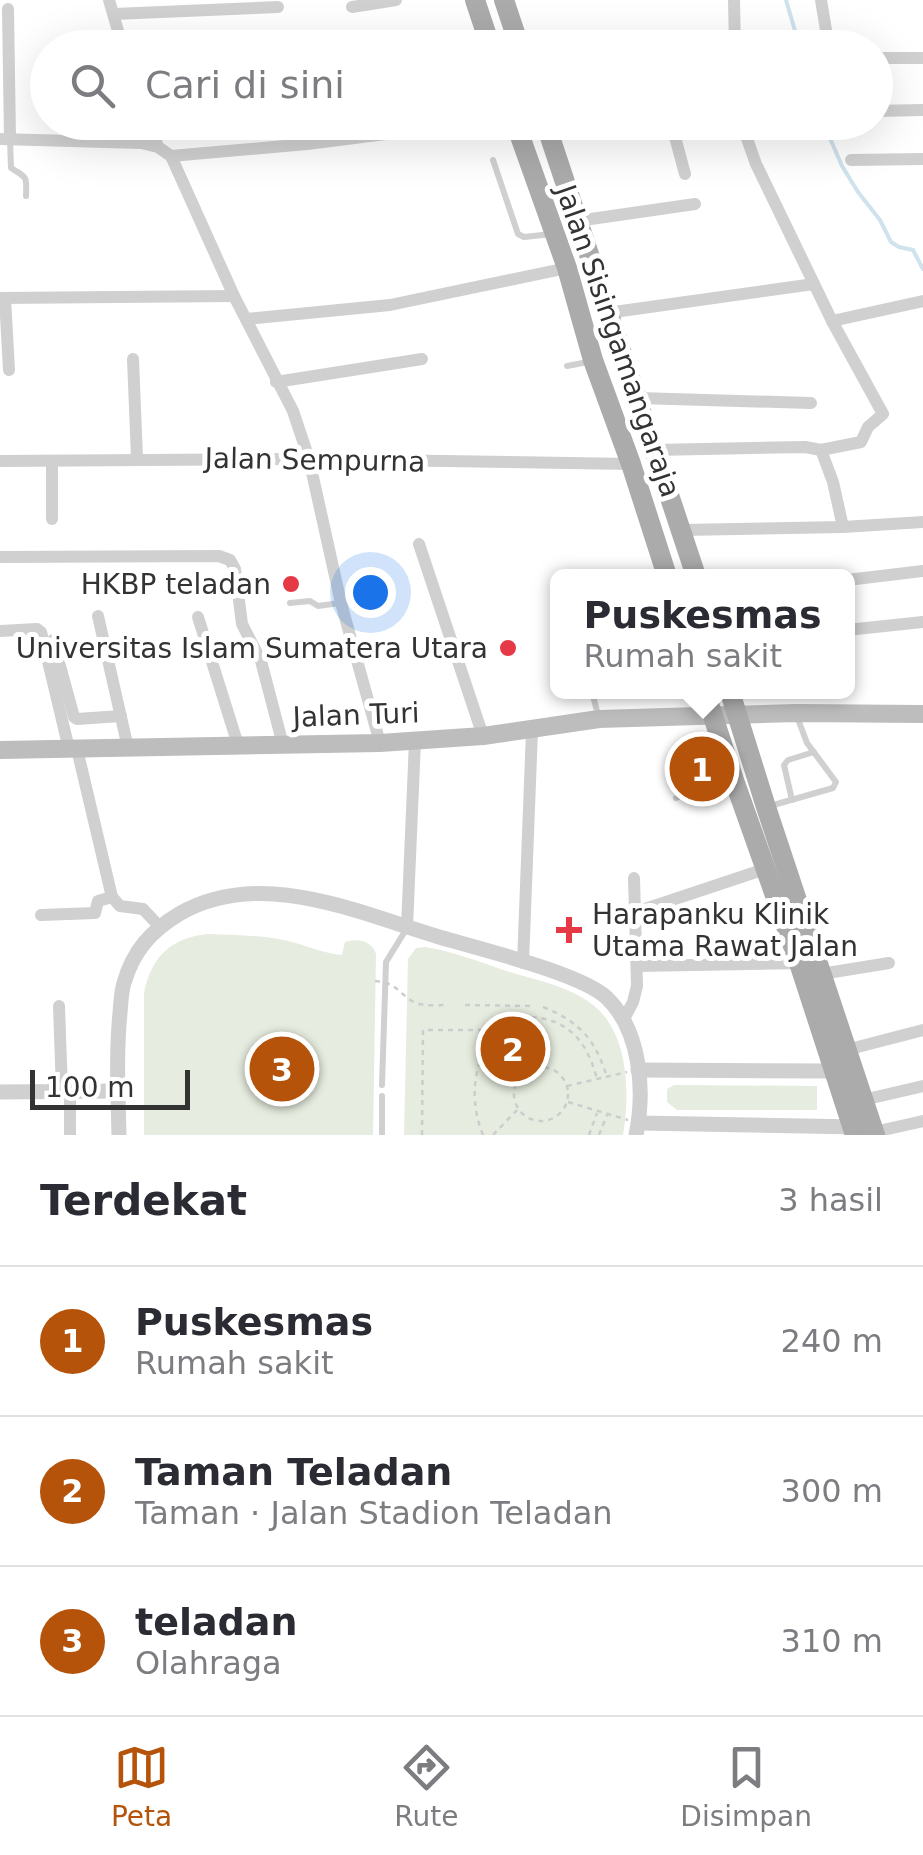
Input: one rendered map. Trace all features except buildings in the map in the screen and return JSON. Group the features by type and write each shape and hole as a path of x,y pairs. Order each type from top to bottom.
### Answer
{"main road":[{"path":"475,0 484,30"},
{"path":"504,0 516,30"},
{"name":"Jalan Sisingamangaraja","path":"521,140 665,569"},
{"name":"Jalan Sisingamangaraja","path":"551,140 694,569"},
{"path":"707,699 729,781 799,964 863,1100 865,1131"},
{"path":"732,699 821,974 865,1131"},
{"name":"Jalan Turi","path":"0,750 415,742 532,731 599,719 923,714"}],"street":[{"path":"108,0 118,30"},
{"path":"352,8 396,0"},
{"path":"734,0 735,30"},
{"path":"821,0 825,30"},
{"path":"114,14 278,6"},
{"path":"8,9 5,139 30,140"},
{"path":"893,58 923,58"},
{"path":"893,110 923,110"},
{"path":"39,140 141,143 158,147 170,156 234,296 293,411 309,459 380,743"},
{"path":"155,140 158,147"},
{"path":"307,140 308,144"},
{"path":"170,156 339,140"},
{"path":"676,140 685,174"},
{"path":"654,450 821,450 861,442 868,427 882,414 832,321 747,140"},
{"path":"851,160 923,159"},
{"path":"577,221 696,204"},
{"path":"246,319 390,304 566,268"},
{"path":"607,314 814,284"},
{"path":"9,370 2,298 234,296"},
{"path":"832,321 923,302"},
{"path":"276,382 422,359"},
{"path":"133,360 137,458"},
{"path":"638,398 810,403"},
{"path":"821,450 843,527"},
{"name":"Jalan Sempurna","path":"0,461 137,458 631,464"},
{"path":"52,461 52,520"},
{"path":"682,530 923,522"},
{"path":"420,544 484,736"},
{"path":"0,557 226,558 235,569 242,624 260,661 283,745"},
{"path":"855,579 923,571"},
{"path":"98,616 128,748"},
{"path":"198,616 238,746"},
{"path":"855,629 923,622"},
{"path":"0,631 40,631 112,897 120,906 143,909 159,926"},
{"path":"53,640 74,718 121,716"},
{"path":"523,962 532,731"},
{"path":"407,928 415,742"},
{"path":"636,912 765,869"},
{"path":"624,1020 637,986 634,878"},
{"path":"119,1135 123,984 138,948 159,926 196,904 238,894 280,894 322,901 523,962 578,981 606,996 624,1020 633,1043 638,1070 638,1129 865,1131 923,1121"},
{"path":"41,915 94,913 98,901 112,897"},
{"path":"821,974 888,963"},
{"path":"638,966 799,964"},
{"path":"59,1006 70,1135"},
{"path":"638,1070 844,1063 923,1030"},
{"path":"863,1100 923,1086"},
{"path":"0,1092 118,1091"}],"lane":[{"path":"5,139 11,168 26,178 26,196"},
{"path":"493,160 518,234 524,238 554,234"},
{"path":"568,366 593,360"},
{"path":"290,603 342,603"},
{"path":"594,699 599,719"},
{"path":"766,807 836,785 802,734 796,713"},
{"path":"792,800 784,765 814,752"},
{"path":"382,1085 386,962 407,928"},
{"path":"382,1096 382,1135"}],"path":[{"path":"375,981 388,982 412,1002 446,1005"},
{"path":"465,1004 535,1006"},
{"path":"543,1008 563,1015 581,1028 595,1045 607,1077"},
{"path":"483,1135 475,1115 473,1089 478,1066 497,1030 512,1017 537,1016 570,1030 583,1043 598,1079"},
{"path":"422,1135 424,1030 497,1030"},
{"path":"487,1045 518,1080"},
{"path":"544,1067 558,1073 566,1086 567,1101 559,1114 545,1120 530,1118 518,1109 514,1094 518,1080 529,1070 544,1067"},
{"path":"566,1086 638,1070"},
{"path":"416,1091 422,1091"},
{"path":"567,1101 607,1113 638,1129"},
{"path":"492,1135 518,1109"},
{"path":"589,1135 598,1110"},
{"path":"599,1135 607,1113"}],"shaded area":[{"path":"207,934 278,939 342,955 345,942 359,941 371,946 376,954 373,1135 144,1135 147,981 164,952 183,940"},
{"path":"425,947 551,984 593,1005 614,1031 624,1065 623,1135 404,1135 408,959 416,948"},
{"path":"674,1085 817,1086 817,1110 677,1110 667,1102 667,1089"}],"waterway":[{"path":"786,0 795,30"},
{"path":"831,140 842,166 891,242 913,250 923,269"}],"place":[{"name":"HKBP teladan","path":"291,584"},
{"name":"Universitas Islam Sumatera Utara","path":"508,648"},
{"name":"Puskesmas","path":"702,769"},
{"name":"Harapanku Klinik Utama Rawat Jalan","path":"569,930"},
{"name":"Taman Teladan","path":"513,1049"},
{"name":"teladan","path":"282,1069"}]}
